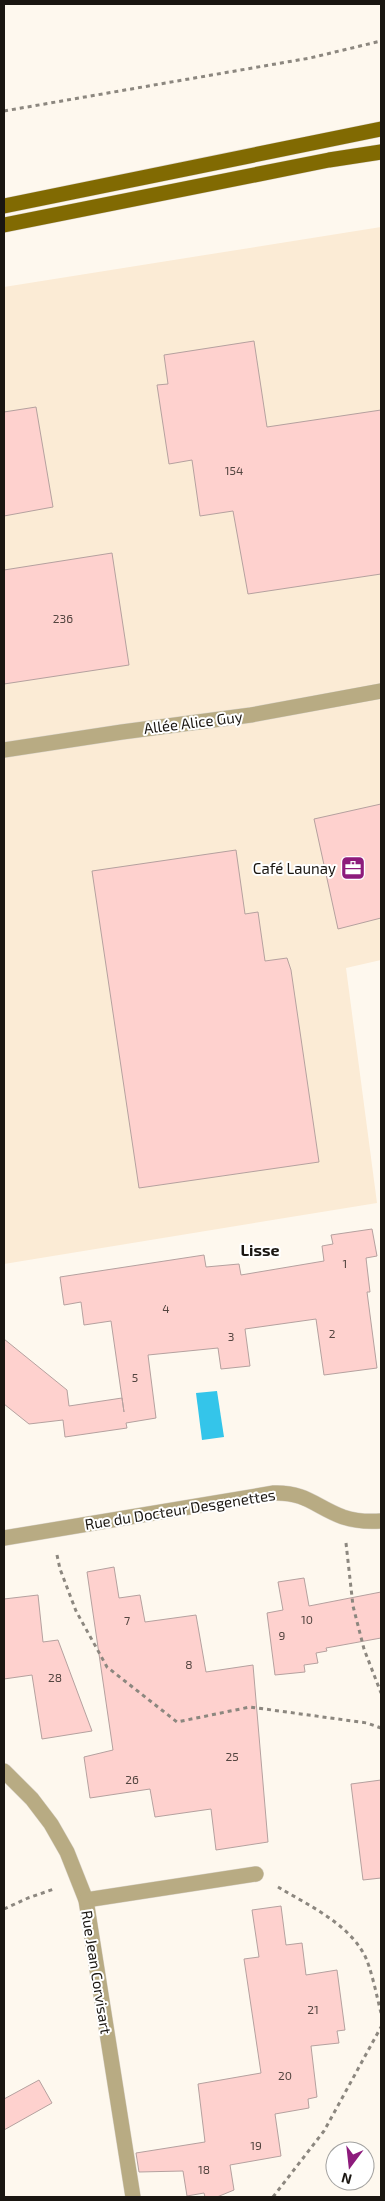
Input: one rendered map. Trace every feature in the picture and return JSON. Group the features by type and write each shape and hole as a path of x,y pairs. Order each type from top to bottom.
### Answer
{"main road":[{"path":"4,206 381,129"},
{"path":"4,225 319,162 381,152"}],"street":[{"name":"Allée Alice Guy","path":"4,750 251,715 381,691"},
{"name":"Rue du Docteur Desgenettes","path":"4,1538 274,1493 292,1493 343,1517 366,1522 381,1521"},
{"name":"Rue Jean Corvisart","path":"4,1771 32,1799 51,1824 79,1881 86,1900 133,2197"},
{"path":"86,1900 256,1874"}],"path":[{"path":"4,111 310,58 381,41"},
{"path":"343,1517 353,1606 364,1648 381,1693"},
{"path":"52,1530 60,1569 76,1611 107,1667 178,1722 250,1707 367,1723 381,1728"},
{"path":"256,1874 330,1919 347,1933 364,1954 381,2014"},
{"path":"4,1909 28,1898 79,1881"},
{"path":"273,2197 324,2131 381,2027"}],"shaded area":[{"path":"381,227 381,960 346,968 377,1203 4,1264 4,287"}],"water":[{"path":"217,1391 224,1437 202,1440 196,1393"}],"building":[{"path":"254,341 267,427 381,410 381,574 248,594 233,511 200,516 192,460 169,464 157,385 168,384 164,355"},
{"path":"36,407 53,507 4,516 4,412"},
{"path":"112,553 129,665 4,684 4,570"},
{"name":"Café Launay","path":"381,804 381,918 338,929 314,819"},
{"path":"236,850 245,914 258,912 265,961 287,958 291,970 319,1162 139,1188 92,871"},
{"path":"372,1229 377,1256 366,1258 370,1292 367,1292 377,1368 324,1375 316,1319 245,1329 250,1366 221,1369 218,1348 148,1355 156,1418 126,1423 127,1428 65,1437 63,1420 29,1424 4,1404 4,1339 67,1390 69,1406 122,1398 111,1321 84,1325 81,1302 64,1305 60,1277 204,1255 206,1267 239,1264 241,1275 324,1261 322,1246 333,1244 331,1235"},
{"path":"114,1567 119,1598 140,1595 145,1622 196,1615 206,1672 253,1665 268,1842 216,1850 211,1809 155,1817 150,1789 90,1798 84,1757 113,1750 87,1572"},
{"path":"304,1578 309,1606 381,1592 381,1638 326,1648 327,1651 316,1653 318,1663 304,1665 305,1672 275,1675 267,1613 283,1610 278,1582"},
{"path":"38,1595 43,1642 58,1640 92,1731 42,1739 32,1675 4,1679 4,1599"},
{"path":"381,1780 381,1878 363,1880 351,1784"},
{"path":"281,1906 286,1945 302,1943 306,1975 337,1970 345,2030 337,2031 339,2043 311,2046 317,2097 308,2099 309,2108 275,2114 281,2156 230,2165 234,2190 217,2197 205,2197 204,2193 187,2196 183,2171 139,2172 136,2153 205,2142 198,2084 261,2073 244,1959 259,1957 252,1910"},
{"path":"39,2080 52,2103 4,2130 4,2099"}],"place":[{"name":"Café Launay","path":"353,868"}],"district":[{"name":"Lisse","path":"260,1249"}]}
